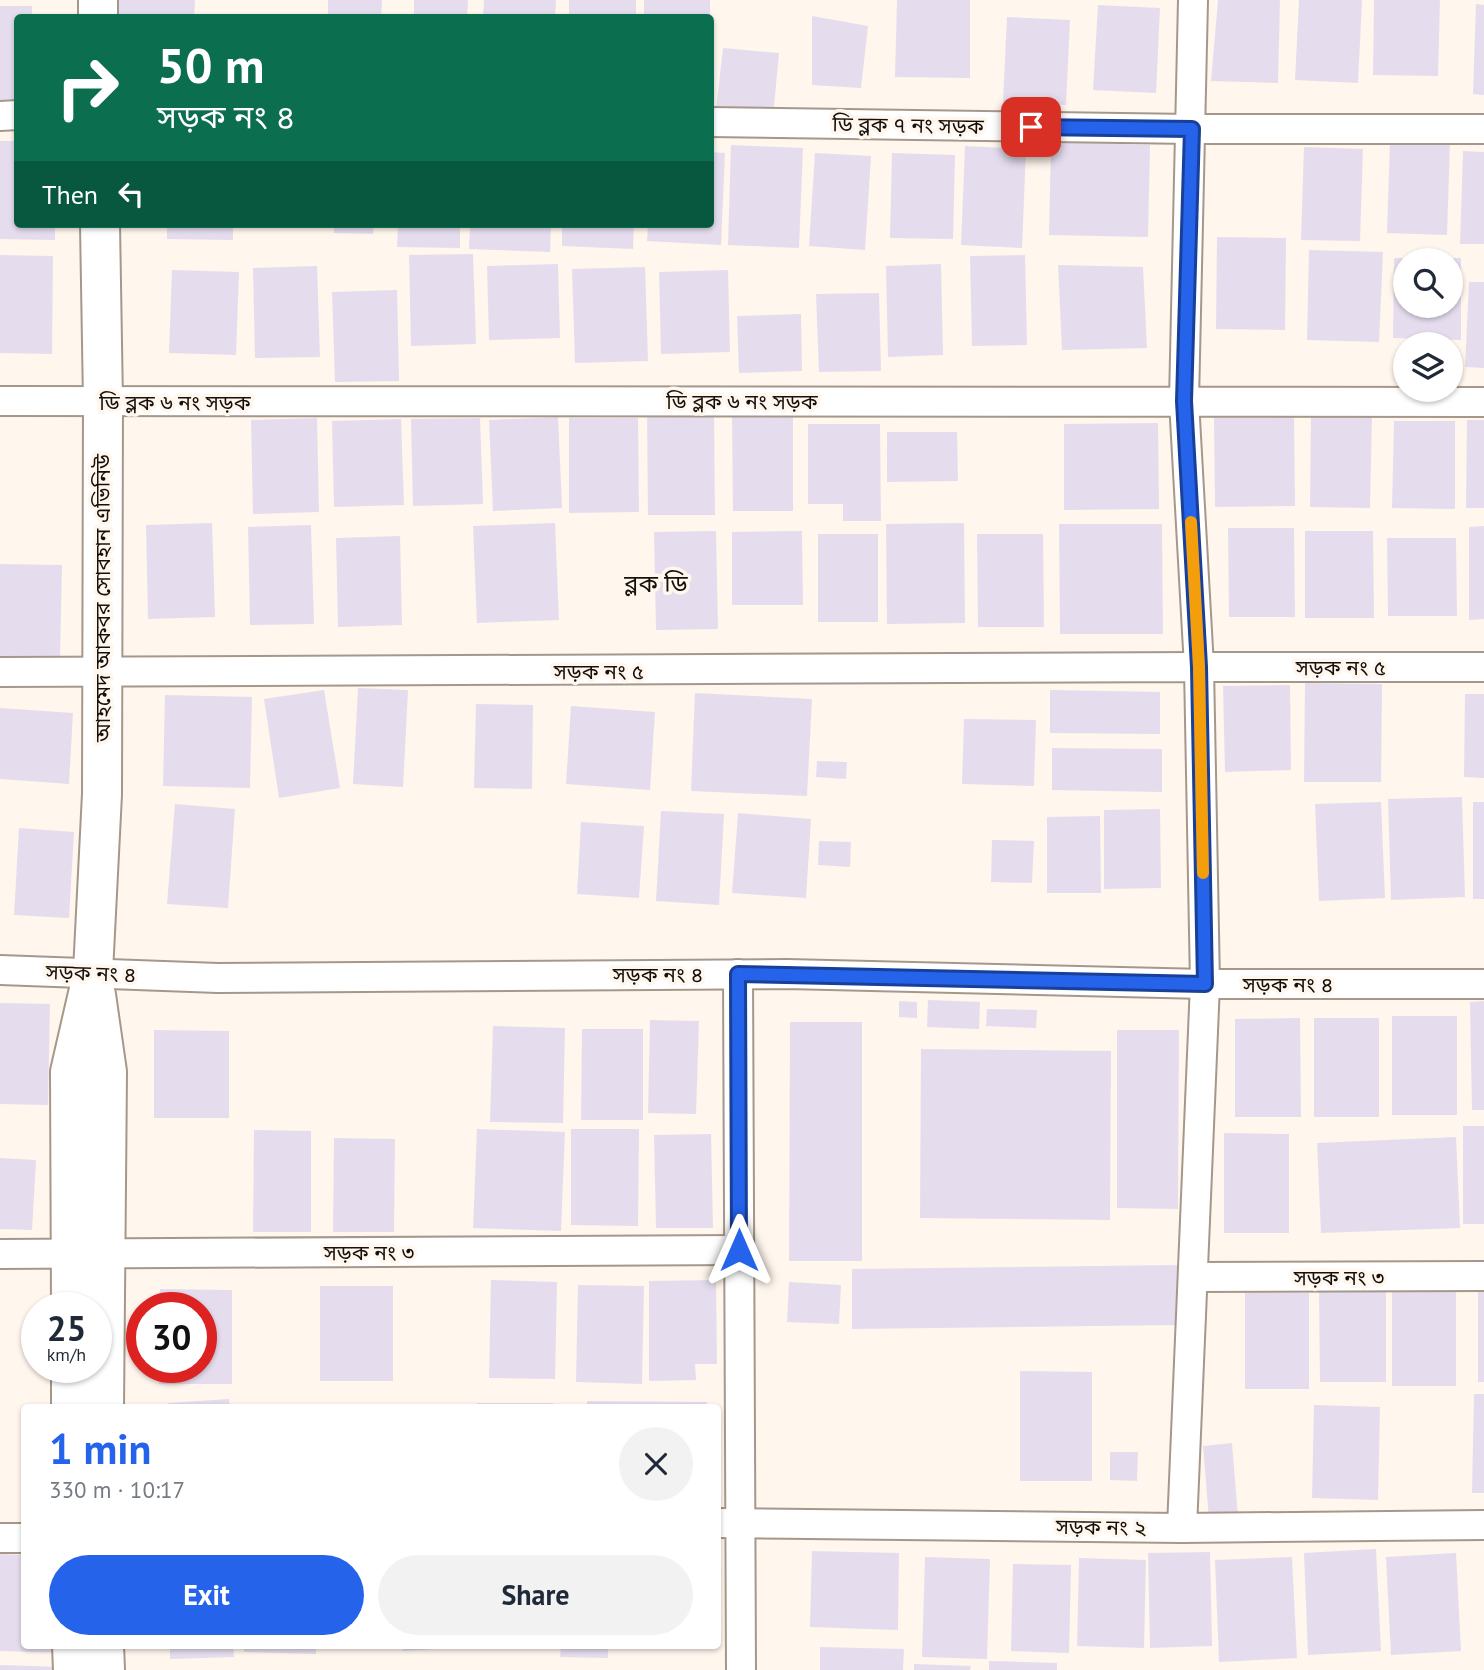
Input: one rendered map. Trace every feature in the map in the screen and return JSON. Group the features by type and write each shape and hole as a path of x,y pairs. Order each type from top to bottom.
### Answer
{"street":[{"path":"1182,1528 1205,984 1199,667 1184,401 1193,0"},
{"name":"ডি ব্লক ৭ নং সড়ক","path":"714,122 1192,129 1484,129"},
{"name":"আহমেদ আকবর সোবহান এভিনিউ","path":"75,1292 87,1253 107,1072 93,972 102,794 100,674 103,402 100,228"},
{"name":"ডি ব্লক ৬ নং সড়ক","path":"0,401 1484,402"},
{"name":"সড়ক নং ৫","path":"0,672 100,674 1484,667"},
{"name":"সড়ক নং ৪","path":"0,970 218,978 738,974 1205,984 1484,984"},
{"path":"738,974 739,1250 728,1522 741,1670"},
{"name":"সড়ক নং ৩","path":"0,1254 739,1250"},
{"name":"আহমেদ আকবর সোবহান এভিনিউ","path":"87,1253 104,1404"},
{"name":"সড়ক নং ৩","path":"1194,1277 1484,1276"},
{"path":"71,1383 71,1404"},
{"name":"সড়ক নং ২","path":"728,1522 1182,1528 1484,1525"},
{"path":"0,1538 21,1538"},
{"path":"72,1649 72,1670"},
{"path":"104,1649 104,1670"}],"building":[{"path":"119,0 195,0 194,14 119,14"},
{"path":"328,0 382,0 381,14 328,14"},
{"path":"414,0 468,0 467,14 414,14"},
{"path":"484,0 556,0 555,14 483,14"},
{"path":"569,0 636,0 636,14 569,14"},
{"path":"644,0 710,0 710,14 644,14"},
{"path":"897,0 970,0 970,78 895,77"},
{"path":"1218,0 1280,0 1278,83 1211,81"},
{"path":"1299,0 1362,0 1358,83 1295,80"},
{"path":"1374,0 1440,0 1438,76 1373,75"},
{"path":"1476,4 1484,5 1484,95 1473,94"},
{"path":"1098,5 1160,8 1156,93 1093,90"},
{"path":"0,6 32,6 32,14 14,14 14,104 0,104"},
{"path":"812,16 868,26 861,88 812,85"},
{"path":"1007,17 1070,20 1066,105 1003,102"},
{"path":"723,48 779,53 773,116 716,110"},
{"path":"1390,140 1450,142 1447,235 1387,233"},
{"path":"0,141 14,141 14,228 55,228 55,240 0,239"},
{"path":"1051,142 1150,145 1148,237 1049,235"},
{"path":"731,145 803,148 799,248 728,245"},
{"path":"965,146 1026,149 1022,248 961,245"},
{"path":"1304,147 1363,149 1360,241 1301,240"},
{"path":"1463,151 1484,152 1484,244 1460,244"},
{"path":"714,152 725,153 721,245 647,241 648,228 714,228"},
{"path":"815,153 871,156 865,250 809,246"},
{"path":"892,153 955,155 953,239 890,238"},
{"path":"167,228 233,228 233,240 167,239"},
{"path":"334,228 374,228 373,234 334,233"},
{"path":"398,228 460,228 460,248 397,247"},
{"path":"470,228 551,228 550,252 469,249"},
{"path":"562,228 634,228 633,249 562,246"},
{"path":"1217,237 1286,238 1285,330 1216,329"},
{"path":"1309,250 1383,252 1379,342 1307,340"},
{"path":"473,254 476,344 411,346 409,255"},
{"path":"0,255 53,256 52,354 0,353"},
{"path":"1025,255 1027,345 972,346 970,256"},
{"path":"558,264 560,338 489,340 487,266"},
{"path":"941,264 943,355 888,357 886,266"},
{"path":"1058,265 1143,267 1147,348 1062,350"},
{"path":"317,266 320,357 255,358 253,268"},
{"path":"645,267 648,361 575,363 572,269"},
{"path":"172,270 239,272 236,355 169,353"},
{"path":"728,270 730,352 661,354 659,272"},
{"path":"1469,282 1484,282 1484,368 1465,367"},
{"path":"397,290 399,381 335,382 332,292"},
{"path":"879,293 881,371 819,372 816,294"},
{"path":"801,314 802,371 739,373 737,316"},
{"path":"1393,318 1461,318 1461,332 1393,332"},
{"path":"714,409 715,515 648,515 647,410"},
{"path":"732,414 793,414 793,511 733,511"},
{"path":"1311,414 1372,415 1370,508 1310,507"},
{"path":"558,417 562,508 493,511 489,420"},
{"path":"1214,417 1294,417 1295,506 1215,507"},
{"path":"317,418 319,512 253,514 251,420"},
{"path":"480,418 483,504 413,506 411,419"},
{"path":"569,418 638,418 639,512 569,513"},
{"path":"401,419 404,505 334,507 332,421"},
{"path":"1467,420 1484,420 1484,508 1466,508"},
{"path":"1394,421 1455,421 1455,509 1392,508"},
{"path":"1158,423 1159,509 1064,510 1064,424"},
{"path":"808,424 880,424 881,521 843,521 843,504 808,504"},
{"path":"887,432 957,432 958,481 887,482"},
{"path":"212,523 215,617 148,619 146,525"},
{"path":"555,523 559,620 477,623 473,526"},
{"path":"964,523 965,623 887,624 886,524"},
{"path":"1059,524 1162,524 1163,634 1060,634"},
{"path":"311,525 314,624 250,625 248,527"},
{"path":"1484,526 1484,619 1469,620 1469,527"},
{"path":"1228,528 1294,528 1295,617 1229,617"},
{"path":"716,531 718,629 656,630 654,532"},
{"path":"802,531 803,605 732,605 732,532"},
{"path":"1305,531 1373,531 1374,618 1305,618"},
{"path":"818,534 878,534 878,622 818,622"},
{"path":"977,534 1043,534 1044,627 978,627"},
{"path":"400,536 402,625 338,627 336,538"},
{"path":"1387,538 1456,538 1457,616 1388,616"},
{"path":"0,564 62,565 60,660 0,660"},
{"path":"1305,683 1382,684 1381,782 1304,782"},
{"path":"1290,685 1291,770 1225,772 1223,686"},
{"path":"358,688 408,690 403,787 353,784"},
{"path":"324,690 340,788 279,798 264,699"},
{"path":"1050,690 1160,692 1160,734 1050,733"},
{"path":"695,693 812,699 807,796 691,791"},
{"path":"1465,694 1484,694 1484,778 1464,777"},
{"path":"165,695 252,697 250,788 163,786"},
{"path":"476,704 533,705 532,789 474,788"},
{"path":"571,706 655,712 650,790 566,784"},
{"path":"0,708 73,713 69,784 0,779"},
{"path":"964,719 1036,720 1034,786 962,784"},
{"path":"1052,748 1162,749 1162,792 1052,790"},
{"path":"817,761 847,762 846,779 816,777"},
{"path":"1462,797 1465,897 1391,900 1388,799"},
{"path":"1381,802 1385,898 1319,901 1315,804"},
{"path":"1473,802 1484,802 1484,899 1473,899"},
{"path":"175,804 235,809 228,908 167,904"},
{"path":"1160,809 1161,888 1104,889 1104,810"},
{"path":"661,811 724,814 719,905 656,901"},
{"path":"738,813 811,819 806,898 732,893"},
{"path":"1100,816 1101,893 1047,893 1047,817"},
{"path":"581,822 644,826 639,898 577,894"},
{"path":"19,828 74,832 69,918 14,915"},
{"path":"992,840 1034,841 1032,883 991,882"},
{"path":"819,841 851,842 850,867 818,865"},
{"path":"928,1000 980,1002 979,1029 927,1027"},
{"path":"899,1001 917,1002 917,1018 899,1017"},
{"path":"1484,1001 1484,1110 1472,1110 1470,1002"},
{"path":"0,1003 50,1004 48,1105 0,1104"},
{"path":"987,1009 1037,1010 1036,1028 986,1026"},
{"path":"1392,1016 1457,1016 1457,1115 1392,1115"},
{"path":"1300,1018 1301,1117 1235,1117 1235,1019"},
{"path":"1314,1018 1379,1018 1379,1117 1314,1117"},
{"path":"650,1020 699,1021 696,1114 648,1113"},
{"path":"790,1022 862,1022 862,1261 789,1261"},
{"path":"493,1026 565,1028 563,1123 490,1122"},
{"path":"582,1029 643,1029 643,1120 581,1120"},
{"path":"154,1030 229,1031 229,1118 154,1118"},
{"path":"1117,1030 1179,1030 1178,1209 1117,1208"},
{"path":"921,1049 1111,1051 1110,1220 920,1218"},
{"path":"1463,1126 1484,1126 1484,1224 1463,1224"},
{"path":"477,1129 565,1132 561,1231 473,1228"},
{"path":"571,1129 639,1129 638,1226 571,1225"},
{"path":"254,1130 311,1131 311,1232 253,1232"},
{"path":"1224,1133 1289,1134 1289,1233 1224,1233"},
{"path":"711,1134 713,1228 656,1228 654,1135"},
{"path":"1456,1137 1460,1228 1321,1233 1317,1143"},
{"path":"334,1138 395,1139 394,1232 333,1232"},
{"path":"0,1158 36,1160 32,1230 0,1229"},
{"path":"1177,1265 1178,1325 852,1329 852,1269"},
{"path":"491,1280 557,1282 555,1379 489,1378"},
{"path":"716,1280 717,1364 695,1364 696,1380 649,1381 649,1281"},
{"path":"1456,1280 1456,1386 1392,1386 1392,1281"},
{"path":"789,1282 841,1285 839,1324 787,1322"},
{"path":"578,1285 644,1286 642,1384 576,1382"},
{"path":"320,1286 393,1286 393,1381 320,1381"},
{"path":"160,1289 232,1290 232,1384 159,1384 217,1383 217,1292 160,1292"},
{"path":"1319,1292 1386,1292 1386,1382 1320,1382"},
{"path":"1478,1292 1484,1292 1484,1382 1478,1382"},
{"path":"1245,1293 1309,1293 1309,1389 1245,1389"},
{"path":"1020,1371 1092,1372 1092,1481 1020,1481"},
{"path":"1474,1394 1484,1394 1484,1493 1472,1493"},
{"path":"229,1399 230,1404 168,1404"},
{"path":"587,1401 707,1402 707,1404 587,1404"},
{"path":"477,1403 553,1403 553,1404"},
{"path":"1314,1405 1380,1407 1378,1500 1312,1498"},
{"path":"1232,1443 1238,1517 1209,1519 1203,1446"},
{"path":"1110,1452 1138,1452 1137,1481 1110,1480"},
{"path":"1376,1549 1381,1651 1308,1655 1304,1553"},
{"path":"812,1551 899,1553 898,1630 810,1627"},
{"path":"1210,1552 1212,1646 1150,1648 1148,1553"},
{"path":"1456,1553 1461,1651 1391,1655 1386,1557"},
{"path":"0,1554 21,1555 21,1649 65,1649 65,1653 0,1651"},
{"path":"925,1557 990,1559 987,1659 922,1657"},
{"path":"1292,1557 1297,1658 1219,1662 1215,1560"},
{"path":"1079,1558 1146,1560 1144,1648 1077,1646"},
{"path":"1013,1564 1071,1565 1069,1653 1011,1651"},
{"path":"820,1647 904,1649 903,1670 820,1670"},
{"path":"170,1649 233,1649 234,1657 170,1659"},
{"path":"244,1649 316,1649 316,1654 244,1652"},
{"path":"403,1649 435,1649 403,1651"},
{"path":"561,1649 608,1649 608,1658 560,1657"},
{"path":"989,1661 1057,1663 1057,1670 989,1670"},
{"path":"914,1664 971,1666 970,1670 914,1670"},
{"path":"0,1665 65,1667 65,1670 0,1670"}],"slow traffic":[{"path":"1191,522 1199,667 1203,873"}],"district":[{"name":"ব্লক ডি","path":"656,583"}],"route":[{"path":"739,1250 738,974 1205,984 1199,667 1184,401 1192,129 1031,127"}]}
